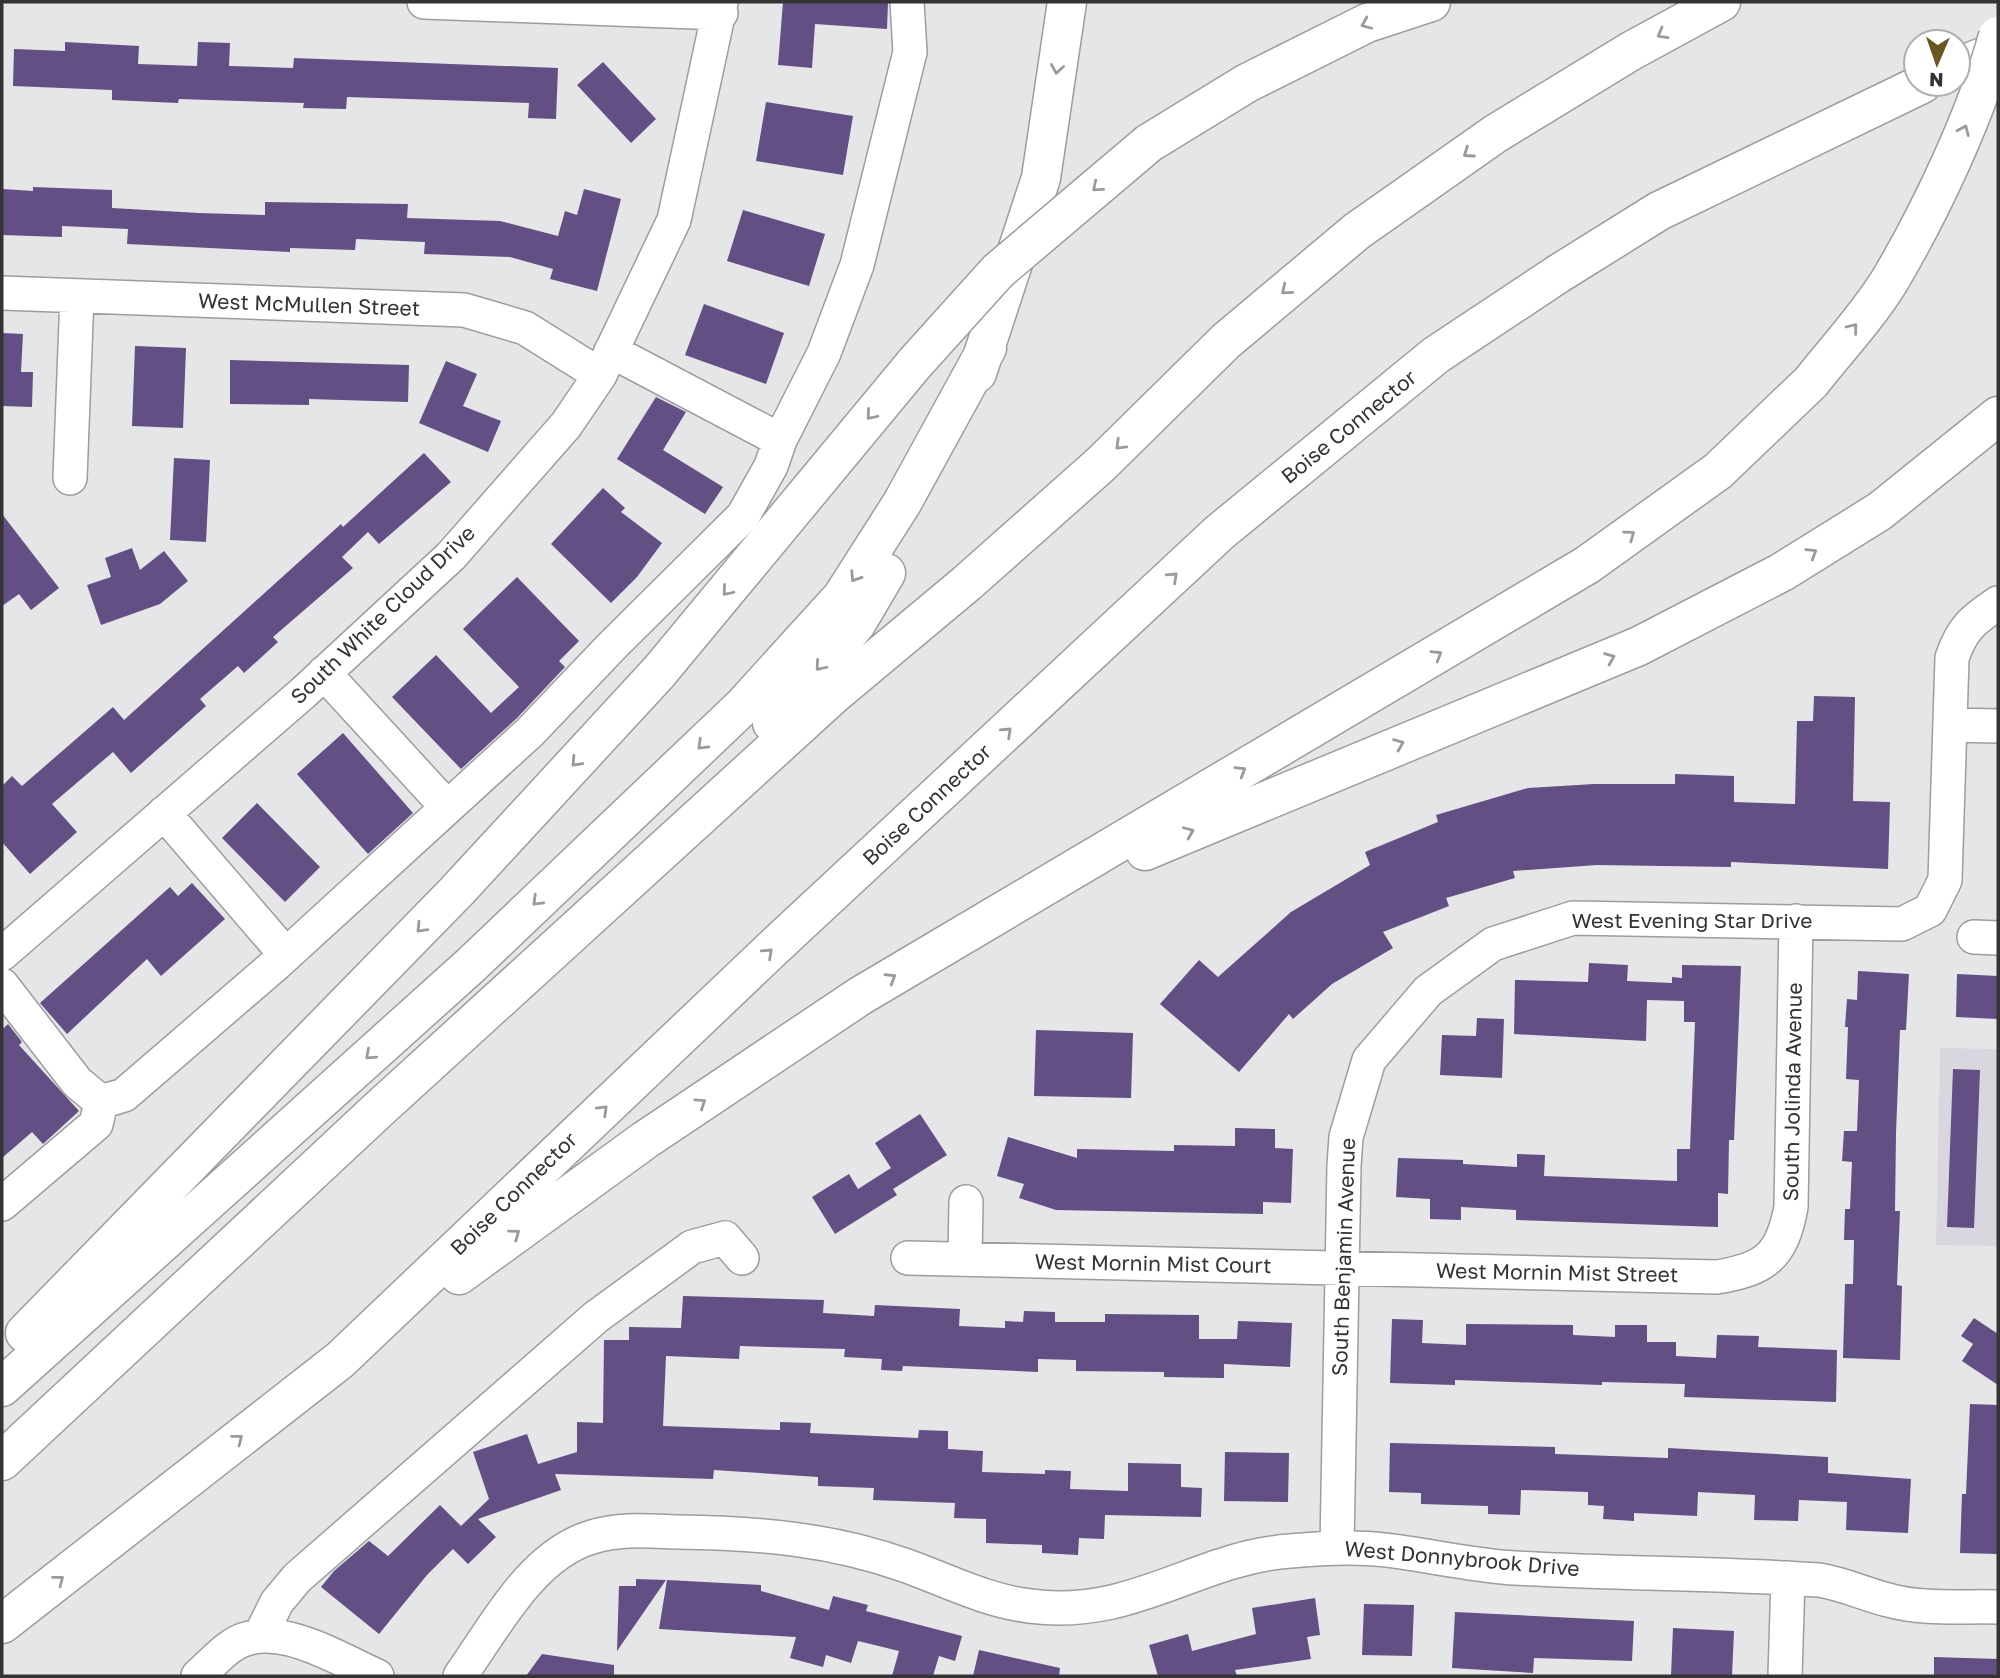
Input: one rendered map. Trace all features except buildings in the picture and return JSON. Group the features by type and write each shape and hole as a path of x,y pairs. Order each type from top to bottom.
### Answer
{"highway":[{"path":"575,931 778,717 856,624 923,513 987,348 1041,178 1067,2"},
{"path":"2,1357 456,892 659,672 915,363 998,271 1149,143 1247,83 1367,23 1431,2"},
{"path":"2,1461 832,695 967,583 1100,465 1226,341 1357,231 1495,134 1631,51 1721,2"},
{"path":"340,1360 645,1140 860,996 1587,565 1718,471 1811,382 1889,281 1952,159 1988,73 1998,36"},
{"path":"1972,61 1998,51"},
{"name":"Boise Connector","path":"3,1624 340,1360 772,949 1220,532 1436,355 1659,211 1902,94"},
{"path":"2,1387 471,965 743,706 842,597 902,503 987,348"},
{"path":"1014,905 1639,646 1782,572 1880,511 1998,416"}],"street":[{"path":"424,2 721,7"},
{"path":"101,1102 124,1095 286,955 530,732 611,646 743,516 771,466 780,440 824,353 857,265 910,52 907,2"},
{"name":"South White Cloud Drive","path":"5,945 164,813 324,673 451,556 566,425 605,363 674,220 721,7"},
{"name":"West McMullen Street","path":"2,293 464,310 525,328 780,440"},
{"path":"70,478 77,296"},
{"path":"1998,603 1973,621 1959,636 1952,658 1950,724 1998,726"},
{"path":"324,673 447,807"},
{"name":"West Evening Star Drive","path":"1428,991 1493,944 1573,918 1902,924 1930,910 1945,880 1950,724"},
{"path":"164,813 286,955"},
{"name":"South Jolinda Avenue","path":"1769,1258 1786,1236 1791,1207 1796,921"},
{"path":"2,985 77,1082 101,1102"},
{"name":"South Benjamin Avenue","path":"1337,1548 1346,1137 1369,1060 1428,991"},
{"path":"2,1204 96,1124 101,1102"},
{"path":"965,1259 966,1202"},
{"path":"261,1634 277,1602 297,1578 596,1317 692,1247 725,1238 742,1258"},
{"name":"West Mornin Mist Court","path":"908,1258 1342,1268"},
{"name":"West Mornin Mist Street","path":"1342,1268 1717,1277 1745,1273 1769,1258"},
{"name":"West Donnybrook Drive","path":"460,1676 539,1566 572,1545 618,1531 764,1533 822,1541 906,1566 1002,1601 1060,1609 1118,1602 1227,1563 1284,1551 1337,1548 1387,1550 1456,1562 1513,1568 1788,1578 1848,1585 1887,1600 1913,1605 1998,1607"},
{"path":"1785,1676 1788,1578"},
{"path":"198,1676 232,1645 261,1634 282,1636 377,1676"}],"shaded area":[{"path":"1940,1048 1998,1049 1998,1246 1936,1245"}]}
